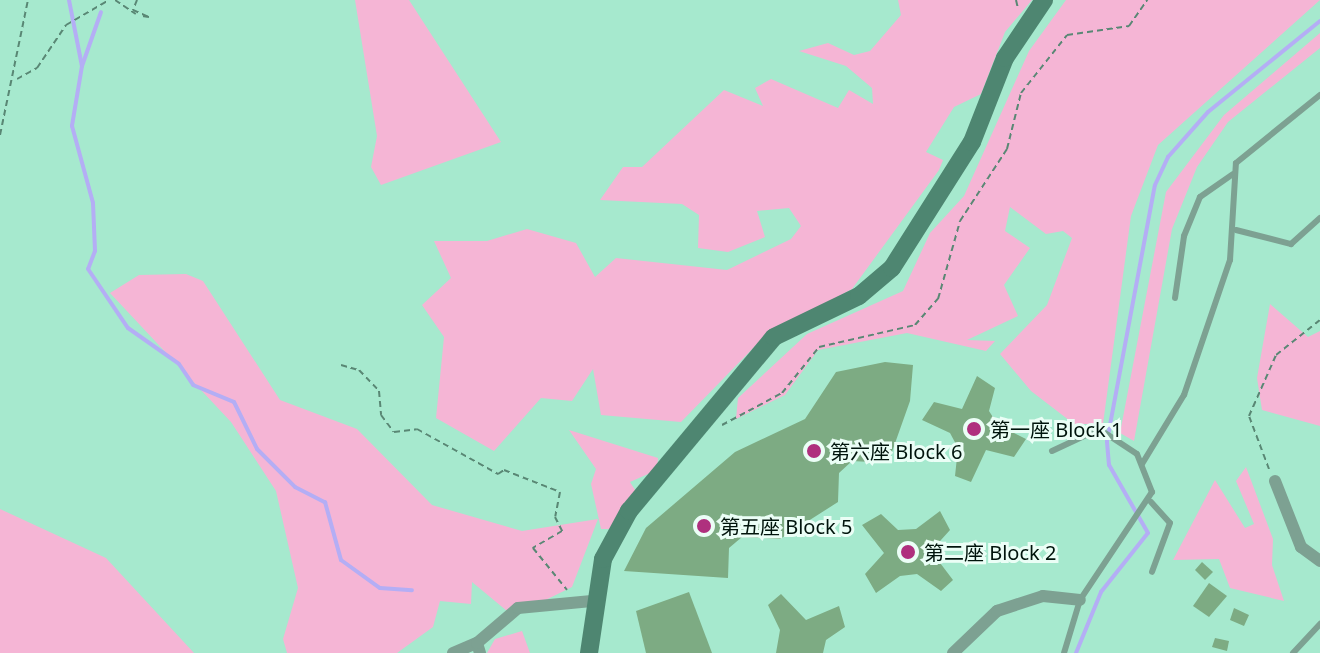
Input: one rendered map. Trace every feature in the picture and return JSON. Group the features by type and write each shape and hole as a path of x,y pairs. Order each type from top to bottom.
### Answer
{"main road":[{"path":"589,653 592,601 622,522 762,348 788,327 868,290 892,268 972,142 1000,68 1044,0"}],"street":[{"path":"1275,481 1301,547 1320,561"},
{"path":"953,653 997,611 1043,596 1080,600"},
{"path":"453,653 478,648 518,608 592,601"}],"lane":[{"path":"1175,298 1184,236 1200,197 1233,174 1243,156 1320,95"},
{"path":"1142,464 1184,395 1236,230 1233,174"},
{"path":"1236,230 1291,244 1320,218"},
{"path":"1052,451 1099,429 1132,448 1142,464 1151,502 1170,523 1152,572"},
{"path":"1064,653 1080,600 1151,502"},
{"path":"1293,653 1320,624"}],"path":[{"path":"0,135 15,80 28,0"},
{"path":"15,80 37,68 66,25 109,0"},
{"path":"115,0 137,14 149,17 142,16"},
{"path":"137,0 137,14"},
{"path":"1275,481 1247,423 1276,355 1320,320"},
{"path":"341,365 359,370 379,391 381,415 394,432 417,429 498,474 504,470 560,492 555,517 562,531 533,548 573,593"}],"shaded area":[{"path":"355,0 409,0 501,142 381,185 371,167 377,136"},
{"path":"898,0 1032,0 1005,32 981,94 954,107 926,152 943,160 939,170 852,289 763,338 681,422 601,415 593,369 572,401 541,398 494,451 436,418 444,337 422,305 451,278 434,241 487,241 527,229 576,243 595,277 616,258 727,270 791,239 801,226 789,208 757,211 765,237 728,252 698,248 699,215 682,204 600,200 623,167 642,167 724,90 763,106 755,88 771,79 838,108 849,90 873,104 872,88 846,66 799,51 828,43 854,55 870,51 901,15"},
{"path":"1066,0 1320,0 1158,145 1131,216 1103,424 1074,424 1031,391 1000,354 1047,305 1072,238 1063,231 1046,234 1010,207 1005,231 1030,248 1004,285 1018,316 967,340 995,341 986,351 907,333 818,350 785,395 736,419 738,398 807,334 903,291 930,233 964,196 1029,51"},
{"path":"1320,33 1320,48 1228,122 1197,167 1172,229 1134,441 1120,433 1166,192 1224,115"},
{"path":"186,274 203,281 280,400 357,429 432,505 522,531 598,519 572,587 513,616 472,582 471,604 440,601 433,627 397,653 287,653 283,639 298,588 276,491 231,422 110,293 139,275"},
{"path":"1270,304 1308,337 1320,331 1320,426 1262,410 1257,378"},
{"path":"569,430 658,458 657,470 630,482 637,493 610,529 601,529 591,484 596,469"},
{"path":"1246,467 1273,539 1272,565 1284,601 1230,588 1219,559 1173,560 1215,480 1245,528 1254,524 1236,481"},
{"path":"0,509 106,558 194,653 0,653"},
{"path":"522,631 530,653 487,653 495,639"}],"building":[{"path":"885,362 913,365 910,401 888,463 852,461 839,473 838,502 780,539 742,537 729,548 728,578 624,571 646,528 735,452 805,419 836,372"},
{"name":"第一座 Block 1","path":"977,376 995,388 989,411 998,425 1026,439 1014,457 986,450 971,482 955,476 958,448 950,433 922,420 934,402 962,409"},
{"name":"第二座 Block 2","path":"940,511 950,530 931,551 953,580 941,591 917,574 900,576 876,593 865,574 884,553 862,525 881,514 898,530 916,529"},
{"path":"1202,562 1213,572 1205,580 1195,570"},
{"path":"1209,583 1227,596 1209,617 1193,606"},
{"path":"689,592 712,653 646,653 636,611"},
{"path":"781,594 806,620 839,606 845,627 826,640 823,653 776,653 780,630 768,605"},
{"path":"1234,608 1249,615 1244,626 1230,620"},
{"path":"1215,638 1229,641 1227,651 1212,647"}],"waterway":[{"path":"69,0 82,66 72,126 93,203 95,251 88,269 128,328 179,364 193,385 234,402 257,449 295,487 325,502 341,560 380,588 412,590"},
{"path":"82,66 101,12"},
{"path":"1076,653 1101,592 1148,533 1109,465 1107,441 1155,185 1168,157 1208,112 1320,21"}],"place":[{"name":"第一座 Block 1","path":"974,429"},
{"name":"第六座 Block 6","path":"814,451"},
{"name":"第五座 Block 5","path":"704,526"},
{"name":"第二座 Block 2","path":"908,552"}]}
